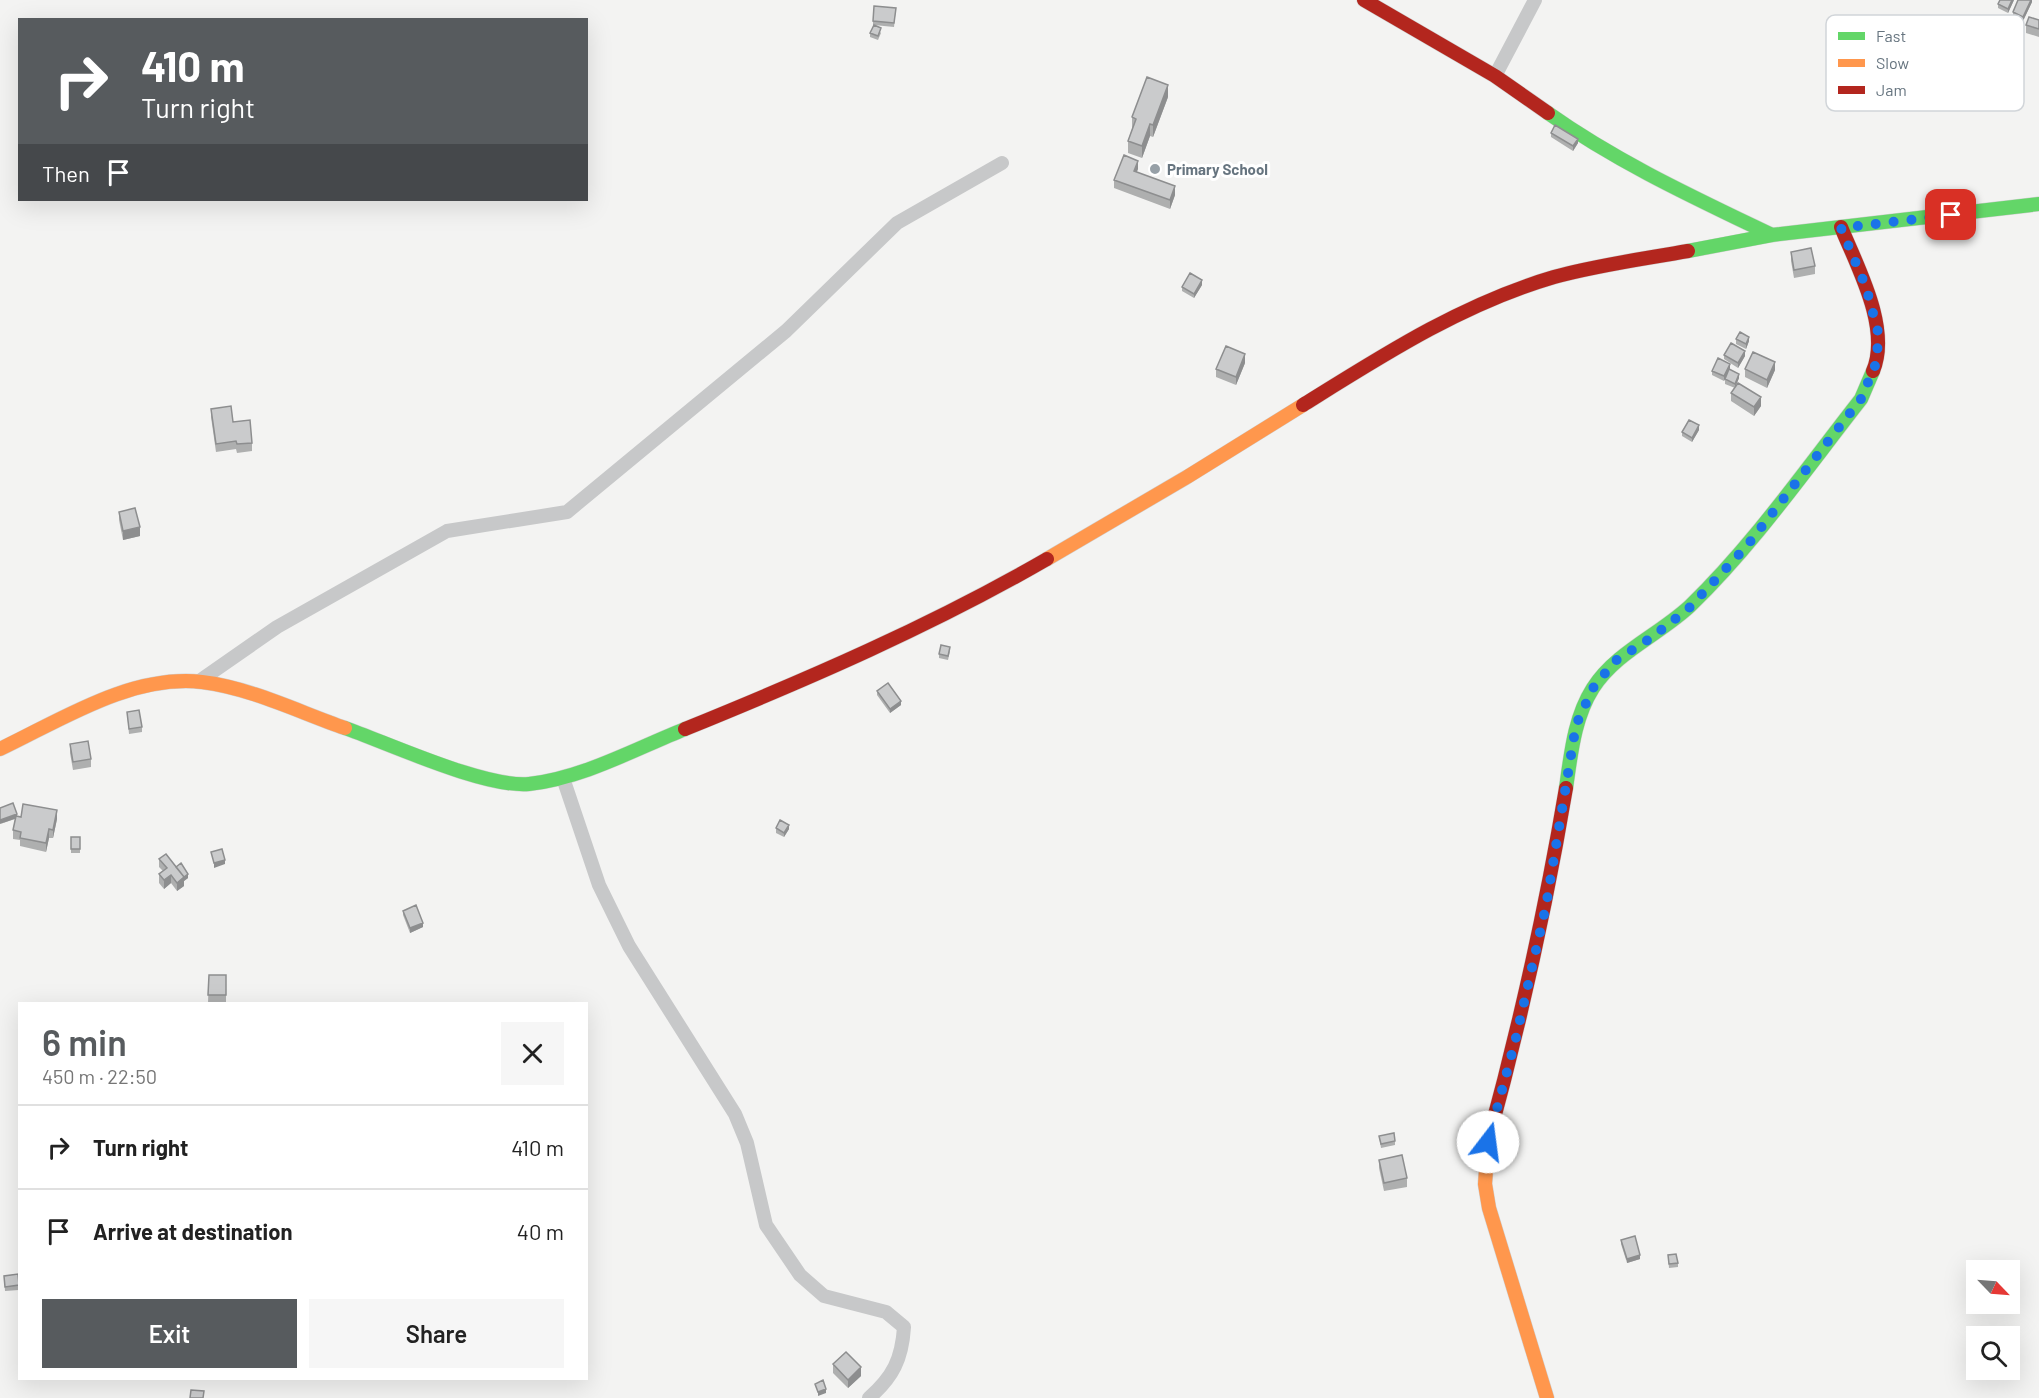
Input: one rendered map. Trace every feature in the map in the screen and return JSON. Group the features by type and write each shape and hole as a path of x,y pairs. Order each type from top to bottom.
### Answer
{"main road":[{"path":"1364,0 1495,76 1583,138 1665,183 1772,235"},
{"path":"0,749 99,703 154,685 198,682 241,691 492,781 527,784 563,778 823,673 1007,582 1177,483 1404,342 1450,318 1555,277 1772,235 2039,204"},
{"path":"1547,1398 1489,1208 1485,1184 1488,1142 1515,1042 1546,906 1576,725 1593,688 1615,661 1651,638 1689,608 1738,555 1861,399 1877,361 1878,332 1866,287 1841,228"}],"street":[{"path":"1495,76 1535,0"},
{"path":"198,682 277,627 447,531 567,512 786,331 897,223 1002,163"},
{"path":"563,778 599,885 629,946 735,1114 747,1143 766,1225 800,1275 824,1296 886,1312 904,1327 903,1351 884,1385 869,1398"}],"building":[{"path":"2000,0 2012,0 2008,9 1998,4"},
{"path":"2018,0 2031,0 2024,15 2013,12"},
{"path":"874,6 896,8 894,23 873,21"},
{"path":"2029,17 2039,20 2039,29 2026,25"},
{"path":"874,25 881,28 878,36 870,33"},
{"path":"1147,77 1168,85 1153,125 1150,124 1142,146 1128,141 1136,119 1132,117"},
{"path":"1555,125 1578,139 1573,146 1551,133"},
{"path":"1124,155 1138,161 1134,171 1175,186 1170,200 1114,180"},
{"path":"1811,248 1815,266 1794,270 1791,252"},
{"path":"1190,273 1202,280 1194,294 1182,287"},
{"path":"1740,332 1749,337 1746,344 1736,339"},
{"path":"1731,343 1745,351 1738,363 1724,355"},
{"path":"1226,346 1245,354 1236,377 1216,369"},
{"path":"1753,352 1775,362 1767,380 1745,369"},
{"path":"1718,358 1730,364 1724,376 1712,371"},
{"path":"1729,369 1739,374 1735,384 1725,379"},
{"path":"1738,383 1761,397 1754,407 1731,393"},
{"path":"231,406 233,422 250,420 252,443 237,444 236,441 216,444 211,409"},
{"path":"1689,420 1699,425 1692,438 1682,432"},
{"path":"135,508 140,527 123,531 119,512"},
{"path":"941,645 950,647 948,656 939,654"},
{"path":"888,683 901,701 890,709 877,691"},
{"path":"139,710 142,727 129,729 127,712"},
{"path":"88,741 91,759 73,762 70,744"},
{"path":"13,803 17,814 0,820 0,808"},
{"path":"23,804 57,810 53,830 49,829 46,843 20,838 21,832 13,830 16,816 21,817"},
{"path":"780,820 789,825 784,833 776,828"},
{"path":"71,837 80,837 80,849 71,849"},
{"path":"222,849 225,860 214,863 211,852"},
{"path":"166,854 184,877 177,883 171,875 164,880 159,874 167,868 159,859"},
{"path":"181,863 188,874 184,877 176,867"},
{"path":"416,905 423,923 410,928 403,911"},
{"path":"209,975 226,975 226,995 208,995"},
{"path":"1394,1133 1395,1141 1381,1144 1379,1136"},
{"path":"1402,1155 1407,1178 1384,1183 1379,1160"},
{"path":"1635,1236 1640,1255 1627,1259 1621,1240"},
{"path":"1676,1254 1678,1263 1669,1264 1668,1255"},
{"path":"18,1274 18,1285 5,1287 4,1276"},
{"path":"846,1352 861,1367 848,1380 833,1364"},
{"path":"823,1380 826,1389 818,1392 815,1384"},
{"path":"191,1390 204,1391 203,1398 190,1398"}],"traffic: fast":[{"path":"1548,113 1601,148 1685,193 1772,235"},
{"path":"1688,251 1772,235 2039,204"},
{"path":"1566,788 1577,724 1593,688 1602,675 1690,606 1736,557 1779,506 1861,399 1873,371"},
{"path":"345,728 463,772 488,779 529,784 549,781 589,769 685,729"}],"traffic: slow":[{"path":"1047,559 1187,477 1303,405"},
{"path":"0,749 97,702 123,692 175,681 202,682 239,689 345,728"},
{"path":"1487,1156 1485,1184 1489,1208 1547,1398"}],"traffic: jam":[{"path":"1364,0 1495,76 1548,113"},
{"path":"1841,227 1863,278 1875,317 1878,336 1873,371"},
{"path":"1303,405 1424,332 1487,301 1554,277 1620,262 1688,251"},
{"path":"685,729 777,691 914,629 1047,559"},
{"path":"1487,1156 1488,1141 1532,965 1566,788"}],"place":[{"name":"Primary School","path":"1155,169"}],"route":[{"path":"1488,1142 1515,1042 1546,906 1576,725 1593,688 1615,661 1651,638 1689,608 1746,547 1861,399 1877,361 1878,332 1866,287 1841,228 1951,215"}]}
